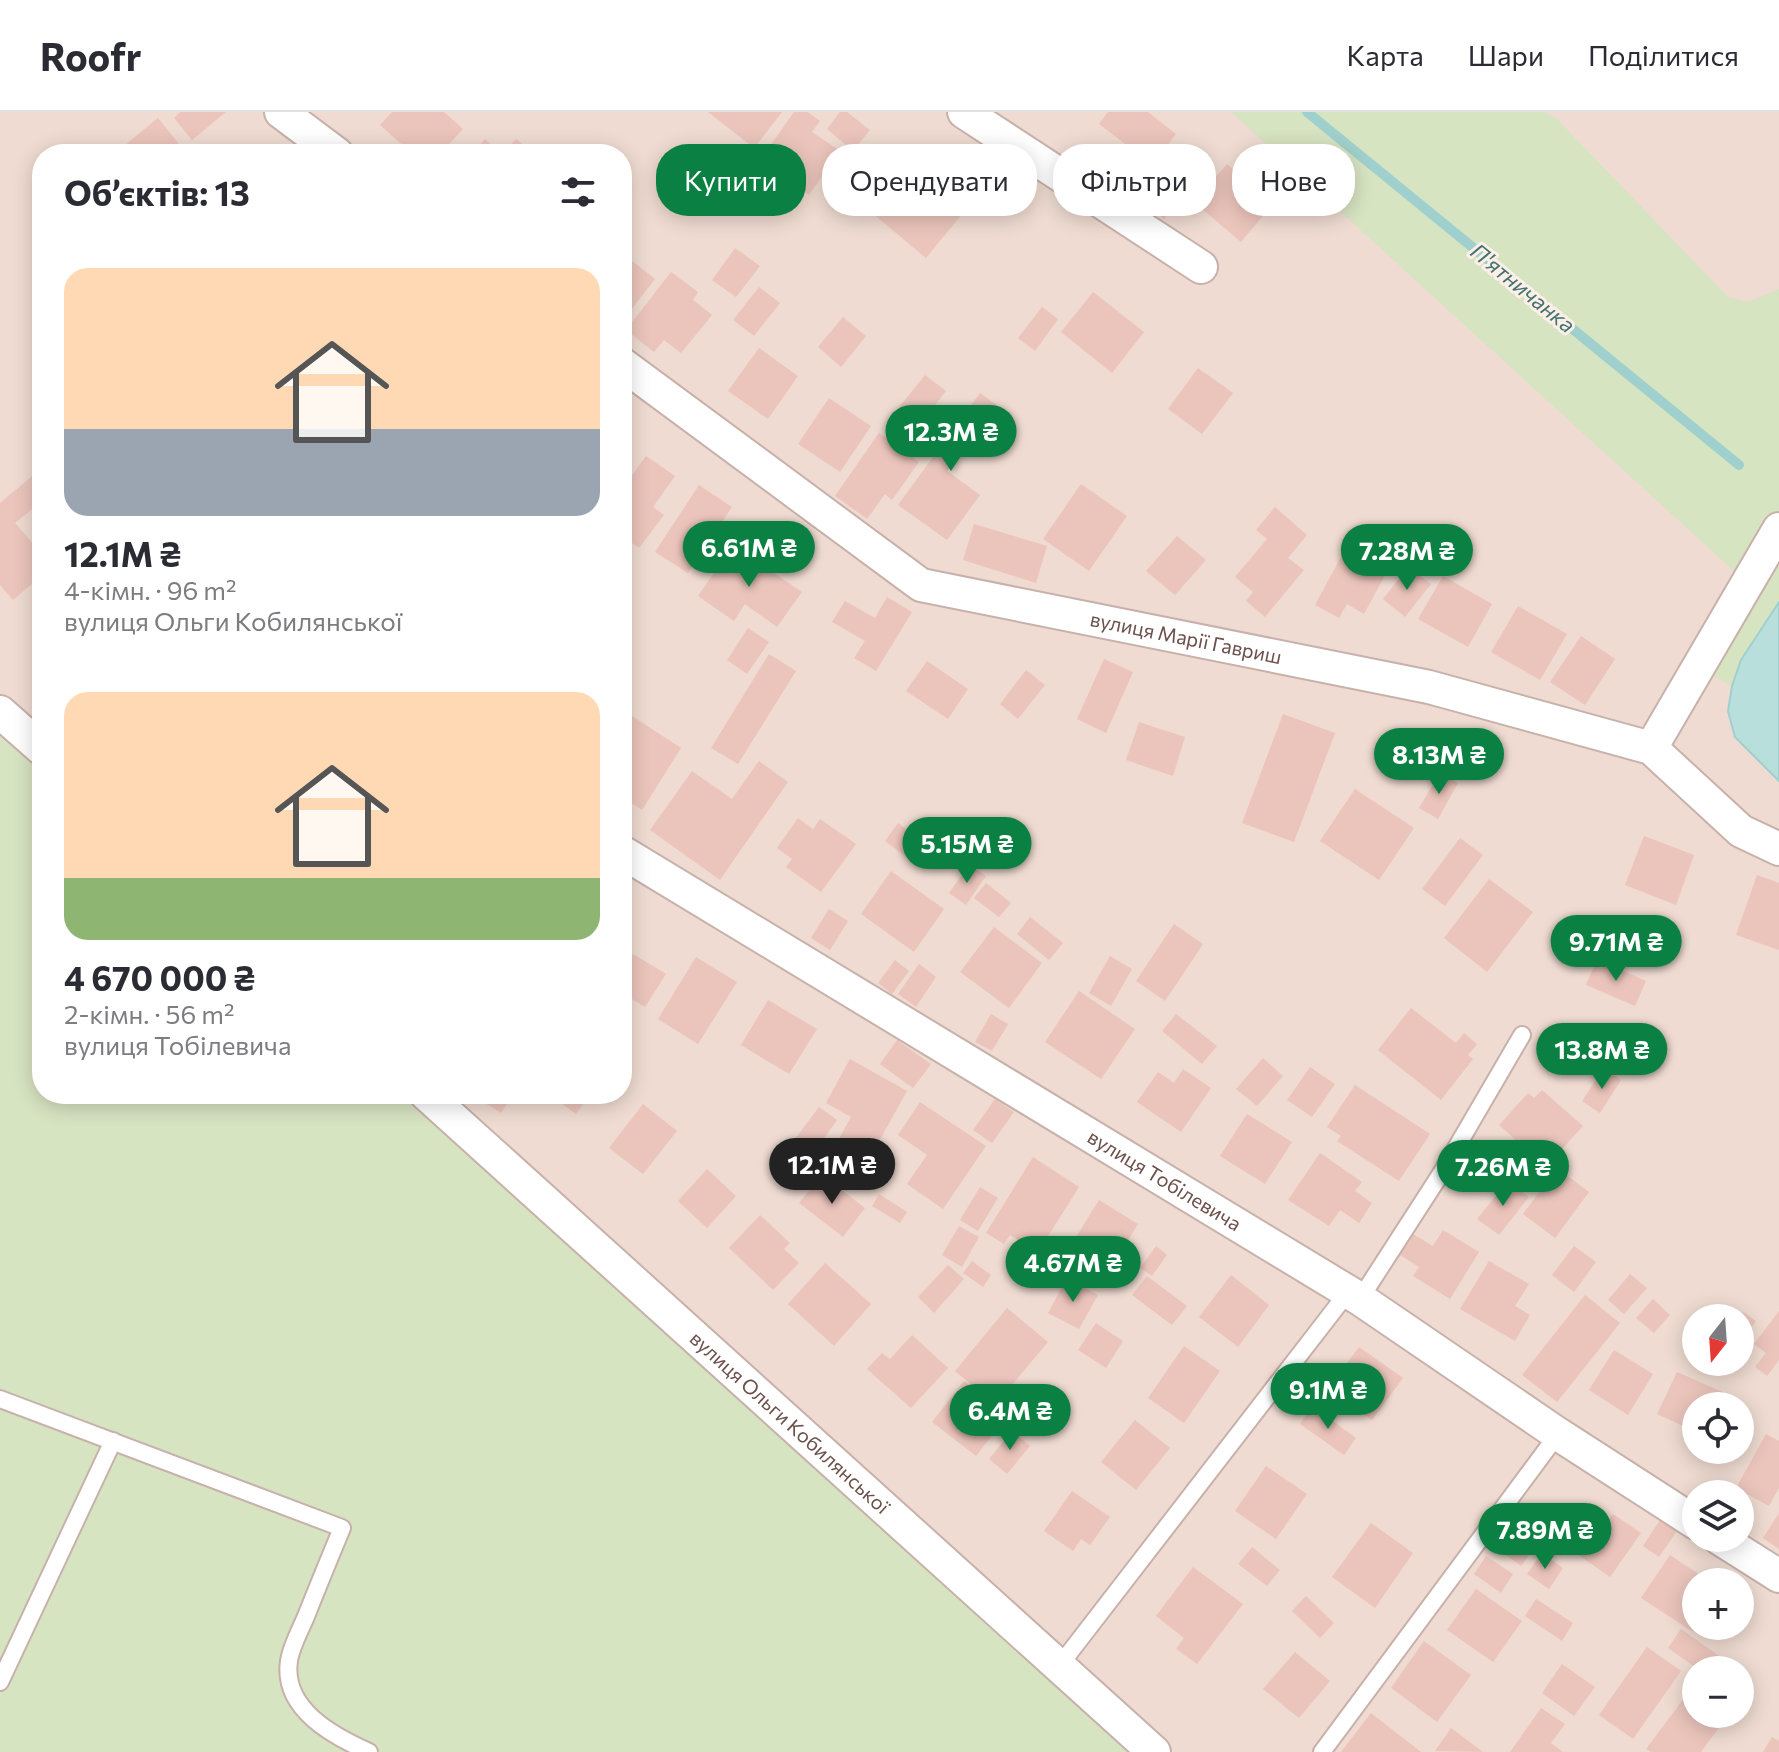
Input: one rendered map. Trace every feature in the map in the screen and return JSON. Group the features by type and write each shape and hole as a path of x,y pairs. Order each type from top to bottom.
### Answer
{"street":[{"path":"281,112 324,144"},
{"path":"964,112 1201,267"},
{"name":"вулиця Марії Гавриш","path":"632,371 921,585 1429,687 1651,748 1741,831 1779,849"},
{"path":"1651,748 1779,529"},
{"path":"0,712 32,740"},
{"name":"вулиця Тобілевича","path":"632,858 1354,1295 1682,1514"},
{"name":"вулиця Ольги Кобилянської","path":"437,1104 1154,1752"},
{"path":"1741,1552 1779,1576"}],"lane":[{"path":"1060,1665 1354,1295 1442,1172 1522,1035"},
{"path":"0,1399 342,1528 289,1661 291,1686 302,1707 317,1724 336,1738 369,1752"},
{"path":"1322,1752 1558,1434"},
{"path":"0,1682 113,1441"}],"shaded area":[{"path":"0,112 1779,112 1779,1752 0,1752"}],"green space":[{"path":"1231,112 1545,112 1557,119 1728,297 1748,302 1779,289 1779,602 1741,660 1731,694 1731,686 1699,667 1747,583 1345,216 1355,216 1355,144 1266,144"},
{"path":"0,712 32,741 32,1104 437,1104 1154,1752 0,1752"}],"water":[{"path":"1779,602 1779,781 1735,737 1728,711 1741,660"}],"building":[{"path":"180,112 226,112 192,140 174,118"},
{"path":"392,112 444,112 463,129 449,144 401,144 380,125"},
{"path":"708,112 782,112 757,144 749,144"},
{"path":"794,112 808,112 820,121 812,132 830,144 822,144 822,177 809,195 806,193 806,144 771,144"},
{"path":"840,112 847,112 870,130 859,144 845,144 827,129"},
{"path":"1108,112 1148,112 1176,134 1169,144 1125,144 1099,124"},
{"path":"158,118 179,144 126,144"},
{"path":"1227,164 1232,168 1232,216 1263,216 1241,242 1210,216 1216,216 1216,177"},
{"path":"876,216 960,216 926,258"},
{"path":"735,248 760,266 736,297 712,280"},
{"path":"632,261 655,279 632,309"},
{"path":"671,272 698,292 693,300 712,315 681,353 664,340 654,352 632,335 632,322"},
{"path":"759,287 780,303 754,336 733,320"},
{"path":"1093,292 1144,332 1112,373 1061,332"},
{"path":"1042,307 1058,319 1035,351 1018,338"},
{"path":"843,317 866,336 841,367 818,347"},
{"path":"759,348 798,376 768,419 728,391"},
{"path":"1198,368 1233,393 1202,434 1168,409"},
{"path":"925,375 946,391 918,427 897,410"},
{"path":"980,393 1005,411 972,456 963,450 947,471 980,495 947,540 898,505"},
{"path":"829,398 871,426 840,472 798,444"},
{"path":"879,433 919,462 892,500 885,494 867,519 835,496"},
{"path":"646,456 675,476 653,507 664,515 639,548 632,543 632,475"},
{"path":"32,476 32,509 15,523 32,543 32,584 13,600 0,585 0,503"},
{"path":"1081,484 1127,516 1089,571 1043,539"},
{"path":"699,485 732,507 688,573 655,552"},
{"path":"1275,507 1307,535 1288,558 1304,570 1265,617 1246,601 1253,592 1235,577 1267,539 1256,530"},
{"path":"974,524 1047,546 1036,583 963,560"},
{"path":"1177,536 1206,560 1175,595 1146,571"},
{"path":"1348,544 1390,566 1364,614 1347,604 1339,618 1315,605"},
{"path":"733,545 802,592 777,627 745,604 734,621 698,596"},
{"path":"1408,567 1431,584 1405,617 1383,599"},
{"path":"1443,576 1492,604 1468,647 1418,619"},
{"path":"887,597 912,612 876,671 854,658 865,641 832,622 845,601 875,618"},
{"path":"1518,606 1567,634 1540,680 1491,652"},
{"path":"748,628 769,642 747,674 727,660"},
{"path":"1581,636 1615,659 1585,705 1550,682"},
{"path":"769,654 796,671 738,764 711,748"},
{"path":"1104,659 1133,672 1106,733 1077,719"},
{"path":"927,661 968,689 948,719 906,691"},
{"path":"1026,670 1045,685 1018,719 1000,704"},
{"path":"1283,714 1335,733 1294,842 1242,823"},
{"path":"632,716 681,748 642,810 632,804"},
{"path":"1139,722 1185,737 1173,776 1126,760"},
{"path":"759,761 788,782 720,880 650,830 692,771 732,799"},
{"path":"1440,773 1458,783 1438,819 1419,808"},
{"path":"1355,789 1414,828 1379,880 1320,841"},
{"path":"798,818 813,829 820,819 856,844 821,892 786,867 792,859 777,848"},
{"path":"898,823 921,840 908,858 885,841"},
{"path":"1644,836 1694,855 1676,905 1625,885"},
{"path":"1460,838 1483,855 1445,906 1422,889"},
{"path":"969,865 986,876 966,905 949,893"},
{"path":"891,871 944,909 914,952 861,914"},
{"path":"1757,875 1779,883 1779,950 1736,935"},
{"path":"1489,879 1533,912 1487,972 1444,938"},
{"path":"986,883 1011,903 999,917 974,898"},
{"path":"829,909 848,921 830,950 811,938"},
{"path":"1030,917 1063,943 1049,960 1017,934"},
{"path":"1174,924 1203,944 1165,1001 1136,981"},
{"path":"994,927 1042,963 1009,1008 960,972"},
{"path":"632,956 666,974 645,1007 632,999"},
{"path":"1110,956 1132,969 1111,1006 1089,993"},
{"path":"696,957 737,982 698,1044 658,1019"},
{"path":"1597,959 1646,981 1635,1006 1586,985"},
{"path":"895,960 909,971 892,994 878,983"},
{"path":"919,964 936,977 916,1007 898,994"},
{"path":"1079,991 1135,1029 1101,1079 1045,1042"},
{"path":"768,1000 817,1029 789,1074 741,1045"},
{"path":"1411,1008 1456,1043 1464,1033 1477,1044 1468,1055 1473,1059 1441,1100 1378,1050"},
{"path":"991,1014 1008,1024 992,1051 975,1042"},
{"path":"1176,1014 1217,1046 1202,1064 1162,1031"},
{"path":"897,1040 931,1064 913,1088 880,1064"},
{"path":"1263,1058 1283,1076 1257,1106 1236,1089"},
{"path":"850,1059 907,1091 868,1161 836,1144 851,1117 826,1103"},
{"path":"1310,1067 1335,1084 1312,1117 1287,1100"},
{"path":"1604,1068 1621,1080 1600,1113 1582,1101"},
{"path":"1183,1069 1211,1088 1181,1132 1137,1102 1158,1072 1174,1083"},
{"path":"1355,1085 1430,1134 1399,1181 1337,1141 1341,1136 1327,1127"},
{"path":"1542,1090 1583,1126 1546,1167 1499,1125 1528,1093 1534,1098"},
{"path":"995,1099 1014,1112 992,1143 973,1130"},
{"path":"920,1102 986,1146 943,1209 907,1184 927,1155 898,1135"},
{"path":"486,1104 507,1104 501,1113"},
{"path":"562,1104 583,1104 576,1114"},
{"path":"643,1104 677,1131 643,1174 609,1148"},
{"path":"819,1107 837,1120 814,1152 795,1139"},
{"path":"1247,1114 1292,1142 1265,1184 1220,1156"},
{"path":"1320,1153 1362,1182 1355,1191 1372,1203 1359,1223 1340,1210 1329,1226 1288,1200"},
{"path":"1033,1157 1079,1187 1038,1252 1010,1235 1004,1244 986,1233"},
{"path":"1557,1168 1589,1192 1555,1238 1523,1214"},
{"path":"707,1169 736,1196 707,1228 678,1201"},
{"path":"822,1175 865,1208 843,1237 799,1203"},
{"path":"1508,1181 1529,1197 1499,1235 1477,1219"},
{"path":"980,1187 998,1198 978,1231 960,1220"},
{"path":"879,1194 907,1212 900,1223 872,1206"},
{"path":"1099,1200 1138,1224 1112,1266 1073,1242"},
{"path":"760,1215 790,1243 784,1249 799,1263 773,1290 729,1248"},
{"path":"959,1226 979,1237 962,1267 942,1255"},
{"path":"1443,1230 1479,1252 1450,1299 1413,1276 1419,1267 1400,1255 1413,1234 1433,1246"},
{"path":"1156,1246 1167,1255 1152,1276 1140,1268"},
{"path":"1574,1246 1596,1262 1574,1292 1552,1275"},
{"path":"972,1261 991,1275 983,1287 963,1273"},
{"path":"1489,1261 1529,1284 1515,1306 1530,1315 1515,1341 1460,1309"},
{"path":"825,1263 871,1304 834,1346 788,1304"},
{"path":"948,1265 964,1279 934,1313 918,1297"},
{"path":"1630,1274 1647,1288 1624,1314 1608,1300"},
{"path":"1231,1275 1269,1305 1238,1347 1199,1317"},
{"path":"1147,1276 1187,1306 1172,1325 1132,1295"},
{"path":"1067,1278 1098,1295 1079,1329 1048,1313"},
{"path":"1585,1295 1620,1323 1557,1402 1522,1375"},
{"path":"1653,1299 1670,1315 1654,1333 1636,1318"},
{"path":"1007,1308 1048,1342 995,1405 1008,1415 976,1456 932,1422 964,1381 979,1391 955,1371"},
{"path":"1779,1311 1779,1360 1767,1376 1755,1367 1766,1353 1754,1344"},
{"path":"1096,1323 1123,1341 1106,1368 1078,1350"},
{"path":"912,1335 948,1368 911,1408 867,1369 882,1353 890,1359"},
{"path":"1184,1346 1220,1371 1184,1423 1148,1398"},
{"path":"1359,1347 1403,1378 1372,1420 1328,1388"},
{"path":"1614,1350 1653,1374 1628,1415 1589,1390"},
{"path":"1677,1372 1722,1392 1682,1392 1682,1426 1657,1414"},
{"path":"1049,1398 1064,1411 1044,1436 1029,1423"},
{"path":"1312,1406 1356,1438 1344,1455 1300,1424"},
{"path":"1135,1420 1170,1448 1136,1490 1101,1462"},
{"path":"1012,1431 1030,1446 1007,1474 989,1459"},
{"path":"1766,1434 1779,1441 1779,1488 1769,1506 1754,1498 1754,1480 1740,1480 1749,1464 1754,1464 1754,1456"},
{"path":"1266,1466 1307,1494 1276,1539 1235,1511"},
{"path":"1072,1491 1110,1517 1090,1545 1081,1539 1073,1551 1044,1531"},
{"path":"1590,1513 1605,1525 1613,1514 1641,1533 1610,1577 1567,1547"},
{"path":"1779,1513 1779,1549 1763,1538"},
{"path":"1660,1520 1677,1531 1659,1557 1643,1546"},
{"path":"1371,1523 1413,1553 1375,1608 1332,1577"},
{"path":"1504,1535 1530,1554 1521,1566 1495,1547"},
{"path":"1252,1547 1280,1570 1267,1586 1238,1564"},
{"path":"1542,1553 1563,1568 1549,1589 1527,1574"},
{"path":"1670,1555 1690,1568 1682,1568 1682,1625 1641,1598"},
{"path":"1486,1556 1513,1574 1501,1593 1474,1574"},
{"path":"1193,1567 1243,1604 1197,1664 1176,1649 1184,1638 1156,1616"},
{"path":"1476,1589 1522,1621 1493,1662 1447,1630"},
{"path":"1306,1596 1334,1623 1320,1638 1292,1611"},
{"path":"1536,1599 1573,1623 1562,1641 1525,1616"},
{"path":"1681,1629 1682,1640 1697,1640 1719,1656 1682,1658 1668,1648"},
{"path":"1424,1641 1471,1675 1437,1722 1391,1688"},
{"path":"1647,1647 1681,1671 1633,1739 1599,1715"},
{"path":"1295,1652 1330,1681 1299,1718 1263,1689"},
{"path":"1562,1664 1595,1687 1574,1716 1542,1693"},
{"path":"1682,1701 1682,1728 1719,1728 1701,1752 1651,1752 1646,1749"},
{"path":"1541,1708 1565,1724 1551,1743 1563,1752 1510,1752"},
{"path":"1371,1713 1421,1752 1341,1752"},
{"path":"1451,1728 1483,1752 1435,1751"},
{"path":"1772,1737 1779,1741 1779,1752 1763,1752"}],"waterway":[{"name":"П'ятничанка","path":"1307,112 1739,465"}]}
